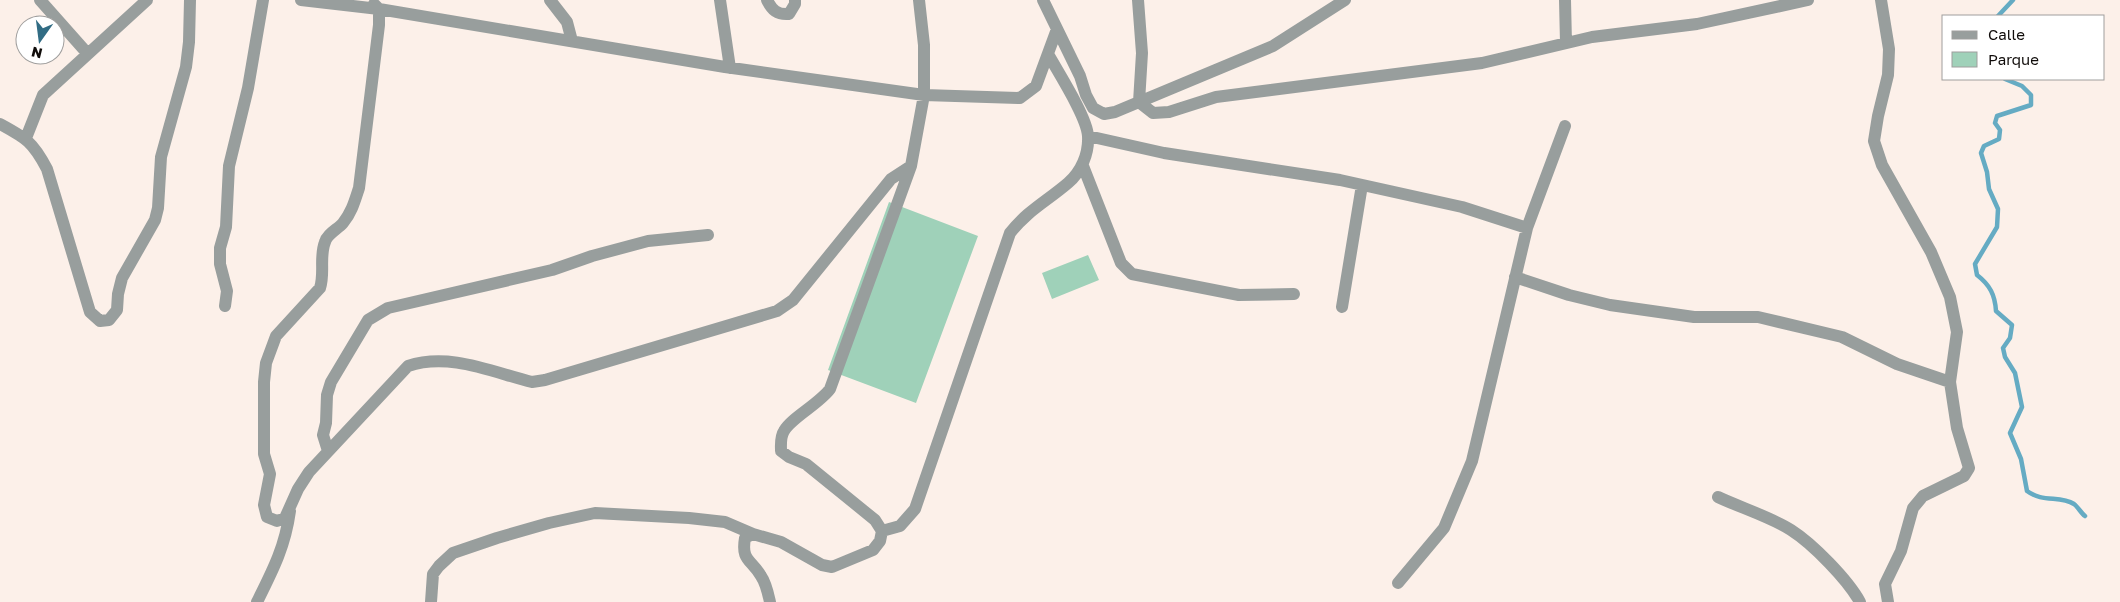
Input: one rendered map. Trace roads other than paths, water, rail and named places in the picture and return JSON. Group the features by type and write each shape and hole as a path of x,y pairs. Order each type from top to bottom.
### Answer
{"street":[{"path":"40,0 87,53"},
{"path":"26,138 44,95 87,53 147,0"},
{"path":"0,124 26,138 38,151 47,169 90,312 100,321 109,320 117,310 122,278 155,220 158,208 160,157 186,67 189,42 190,0"},
{"path":"226,306 227,291 220,264 220,248 226,227 229,166 248,88 262,0"},
{"path":"302,0 375,4 730,68 924,94 1020,98 1036,86 1057,29"},
{"path":"550,0 567,22 572,41"},
{"path":"720,0 730,68"},
{"path":"767,0 772,9 781,15 789,14 795,4 795,0"},
{"path":"431,602 433,574 453,554 497,538 549,523 595,513 690,518 725,522 753,534 781,542 822,565 832,567 873,550 880,541 882,531 875,520 814,470 781,451 781,442 784,431 822,400 830,388 911,166 924,94 924,45 919,0"},
{"path":"1043,0 1080,76 1086,95 1093,108 1104,114 1139,102 1272,46 1345,0"},
{"path":"1138,0 1142,53 1139,102"},
{"path":"1565,0 1566,43"},
{"path":"1139,102 1153,113 1169,112 1216,97 1482,63 1592,37 1697,24 1808,0"},
{"path":"1881,0 1889,49 1888,75 1874,141 1882,165 1931,252 1950,298 1957,332 1950,382 1957,428 1969,468 1964,476 1923,496 1912,508 1901,551 1885,584 1888,602"},
{"path":"290,511 285,518 278,521 267,517 264,505 270,474 264,454 264,382 266,364 276,336 320,288 323,279 322,251 325,239 351,213 359,188 379,25 375,4"},
{"path":"1048,54 1078,108 1088,136 1083,166 1121,263 1132,274 1240,295 1294,294"},
{"path":"1398,583 1444,528 1472,461 1527,228 1566,126"},
{"path":"1088,136 1164,154 1362,185 1462,208 1527,228"},
{"path":"257,602 270,578 287,536 290,511 298,489 309,472 408,366 445,360 532,382 545,380 777,311 793,300 891,180 911,166"},
{"path":"882,531 900,526 915,509 1010,233 1023,217 1069,182 1083,166"},
{"path":"1342,307 1362,185"},
{"path":"328,451 323,435 328,395 332,382 368,320 388,308 552,270 592,256 648,241 708,235"},
{"path":"1515,276 1569,295 1610,305 1694,317 1758,317 1842,337 1897,364 1950,382"},
{"path":"1718,497 1791,529 1852,588 1860,602"},
{"path":"753,534 746,538 745,558 762,577 770,602"}],"waterway":[{"path":"1999,15 2013,0"},
{"path":"2007,80 2022,86 2031,95 2031,105 1997,116 1995,123 2000,130 1999,139 1984,146 1981,153 1987,172 1989,189 1998,209 1997,227 1975,264 1977,275 1991,291 1996,311 2012,325 2010,338 2003,348 2005,357 2015,373 2022,407 2010,433 2021,459 2027,491 2039,497 2069,501 2085,516"}]}
